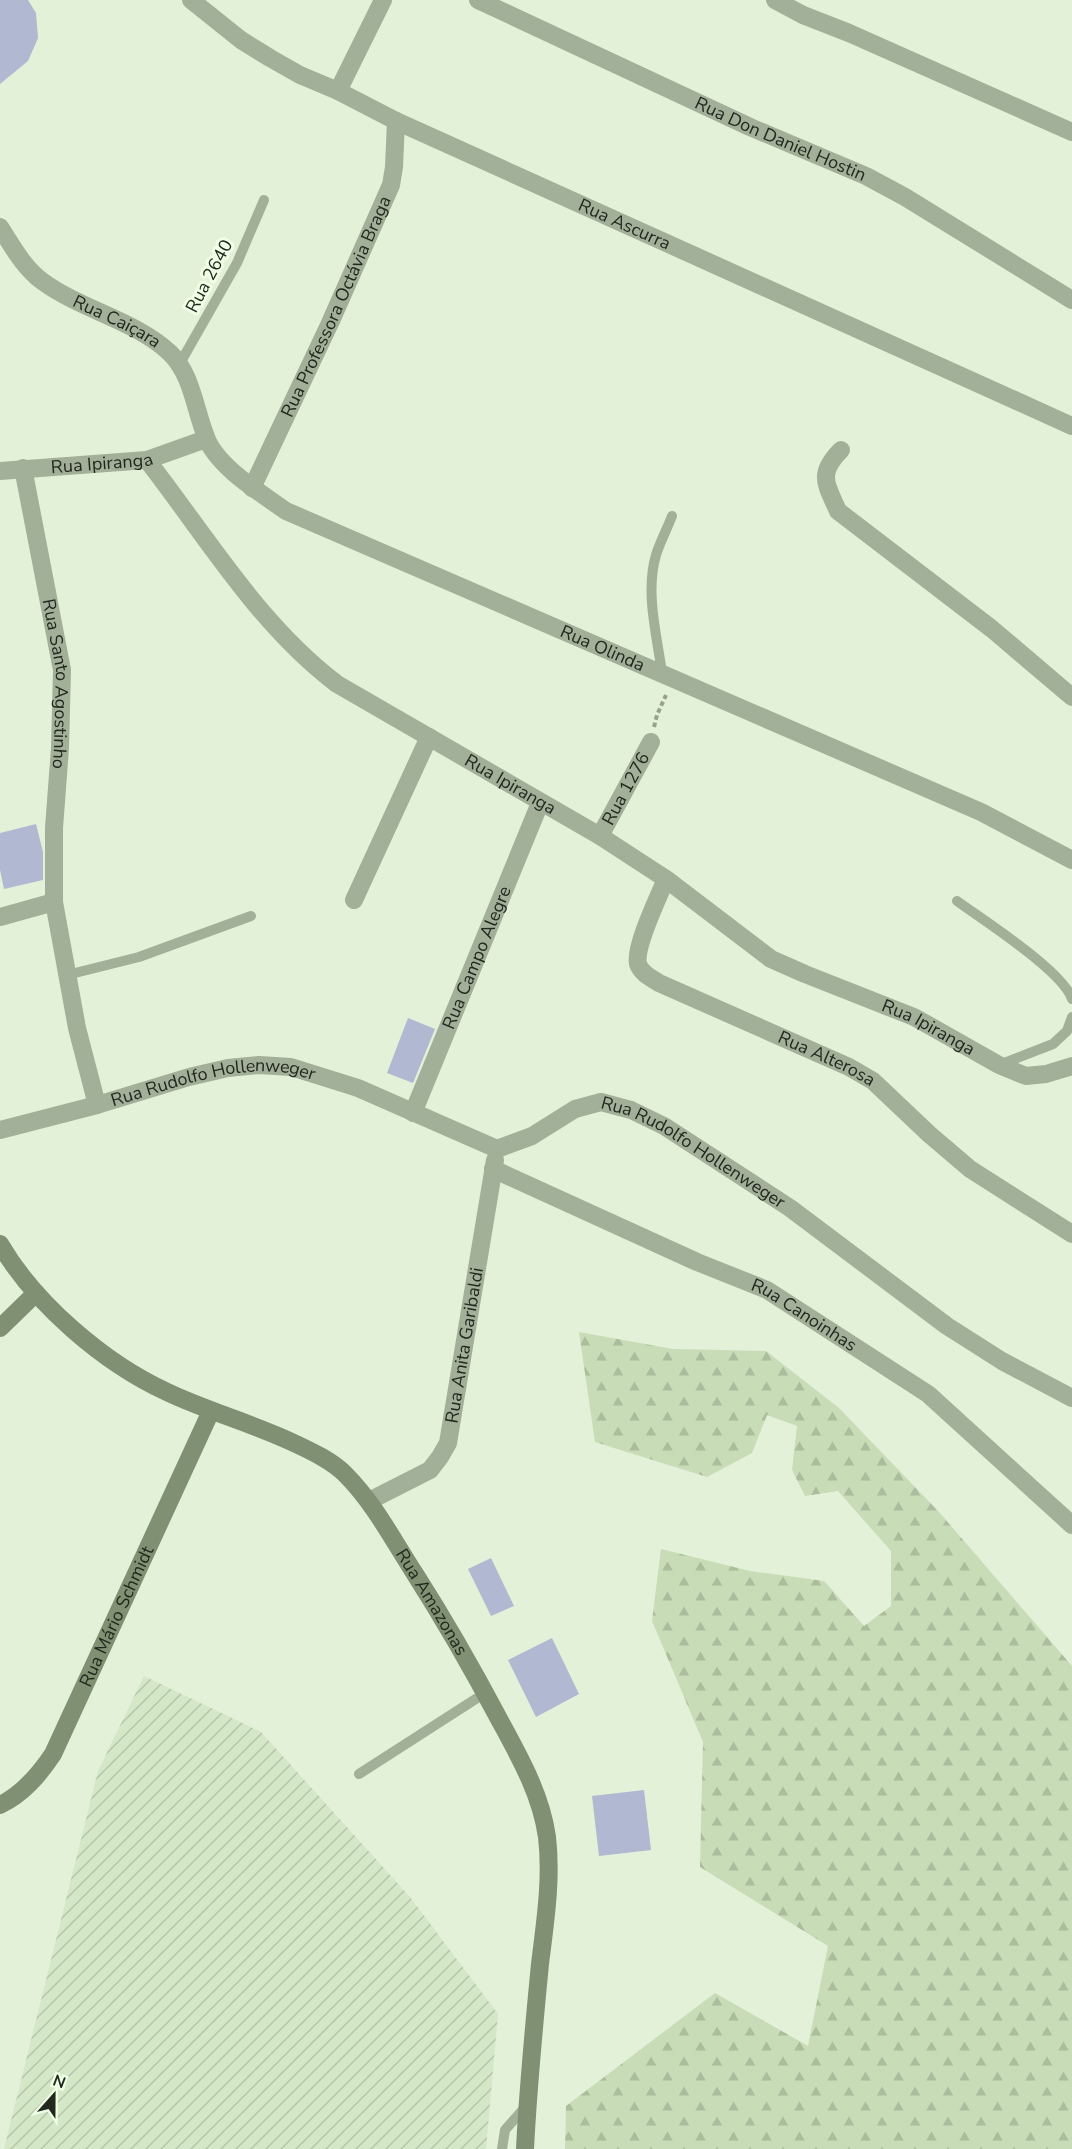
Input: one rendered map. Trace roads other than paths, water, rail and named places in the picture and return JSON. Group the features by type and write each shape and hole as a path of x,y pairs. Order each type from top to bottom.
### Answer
{"main road":[{"name":"Rua Amazonas","path":"0,1244 11,1263 36,1293 80,1335 114,1363 165,1392 292,1442 322,1457 343,1472 369,1501 438,1611 485,1693 526,1772 539,1802 547,1838 547,1898 527,2105 525,2149"},
{"path":"0,1328 36,1293"},
{"name":"Rua Mário Schmidt","path":"7,1802 42,1770 65,1729 211,1411"}],"street":[{"name":"Rua Ascurra","path":"191,0 241,40 300,75 338,91 396,121 1072,426"},
{"path":"338,91 383,0"},
{"name":"Rua Don Daniel Hostin","path":"478,0 750,127 866,176 905,197 1072,300"},
{"path":"775,0 803,15 849,33 1072,132"},
{"name":"Rua Professora Octávia Braga","path":"252,488 339,303 391,185 396,121"},
{"name":"Rua Caiçara","path":"0,227 19,256 40,280 72,301 144,334 170,353 180,365 197,406 206,439"},
{"path":"147,460 206,439"},
{"name":"Rua Olinda","path":"206,439 232,471 286,511 981,812 1072,860"},
{"path":"841,450 828,463 825,482 838,511 992,628 1072,697"},
{"name":"Rua Ipiranga","path":"0,471 147,460 208,546 288,642 313,666 337,684 600,836 666,879 771,959 914,1017 999,1065 1026,1076 1046,1074 1072,1066"},
{"name":"Rua Santo Agostinho","path":"23,468 62,670 60,748 54,828 54,902 77,1028 97,1105"},
{"path":"354,900 429,737"},
{"name":"Rua 1276","path":"600,836 651,742"},
{"name":"Rua Campo Alegre","path":"413,1113 540,803"},
{"name":"Rua Alterosa","path":"666,879 639,950 638,963 644,974 659,983 849,1067 873,1081 970,1169 1072,1234"},
{"path":"0,917 54,902"},
{"name":"Rua Rudolfo Hollenweger","path":"0,1130 97,1105 189,1077 228,1068 259,1065 291,1067 358,1088 497,1149 532,1136 575,1109 601,1102 632,1110 664,1126 790,1208 947,1326 1002,1361 1072,1398"},
{"name":"Rua Anita Garibaldi","path":"369,1501 430,1470 448,1443 497,1149"},
{"name":"Rua Canoinhas","path":"493,1170 697,1262 767,1290 928,1394 1072,1525"}],"lane":[{"name":"Rua 2640","path":"180,365 237,264 264,200"},
{"path":"668,676 654,615 652,581 656,556 672,516"},
{"path":"957,901 1020,946 1059,979 1072,999"},
{"path":"67,975 140,957 251,916"},
{"path":"999,1065 1053,1044 1067,1031 1072,1017"},
{"path":"359,1774 485,1693"},
{"path":"502,2149 505,2130 527,2105"}]}
